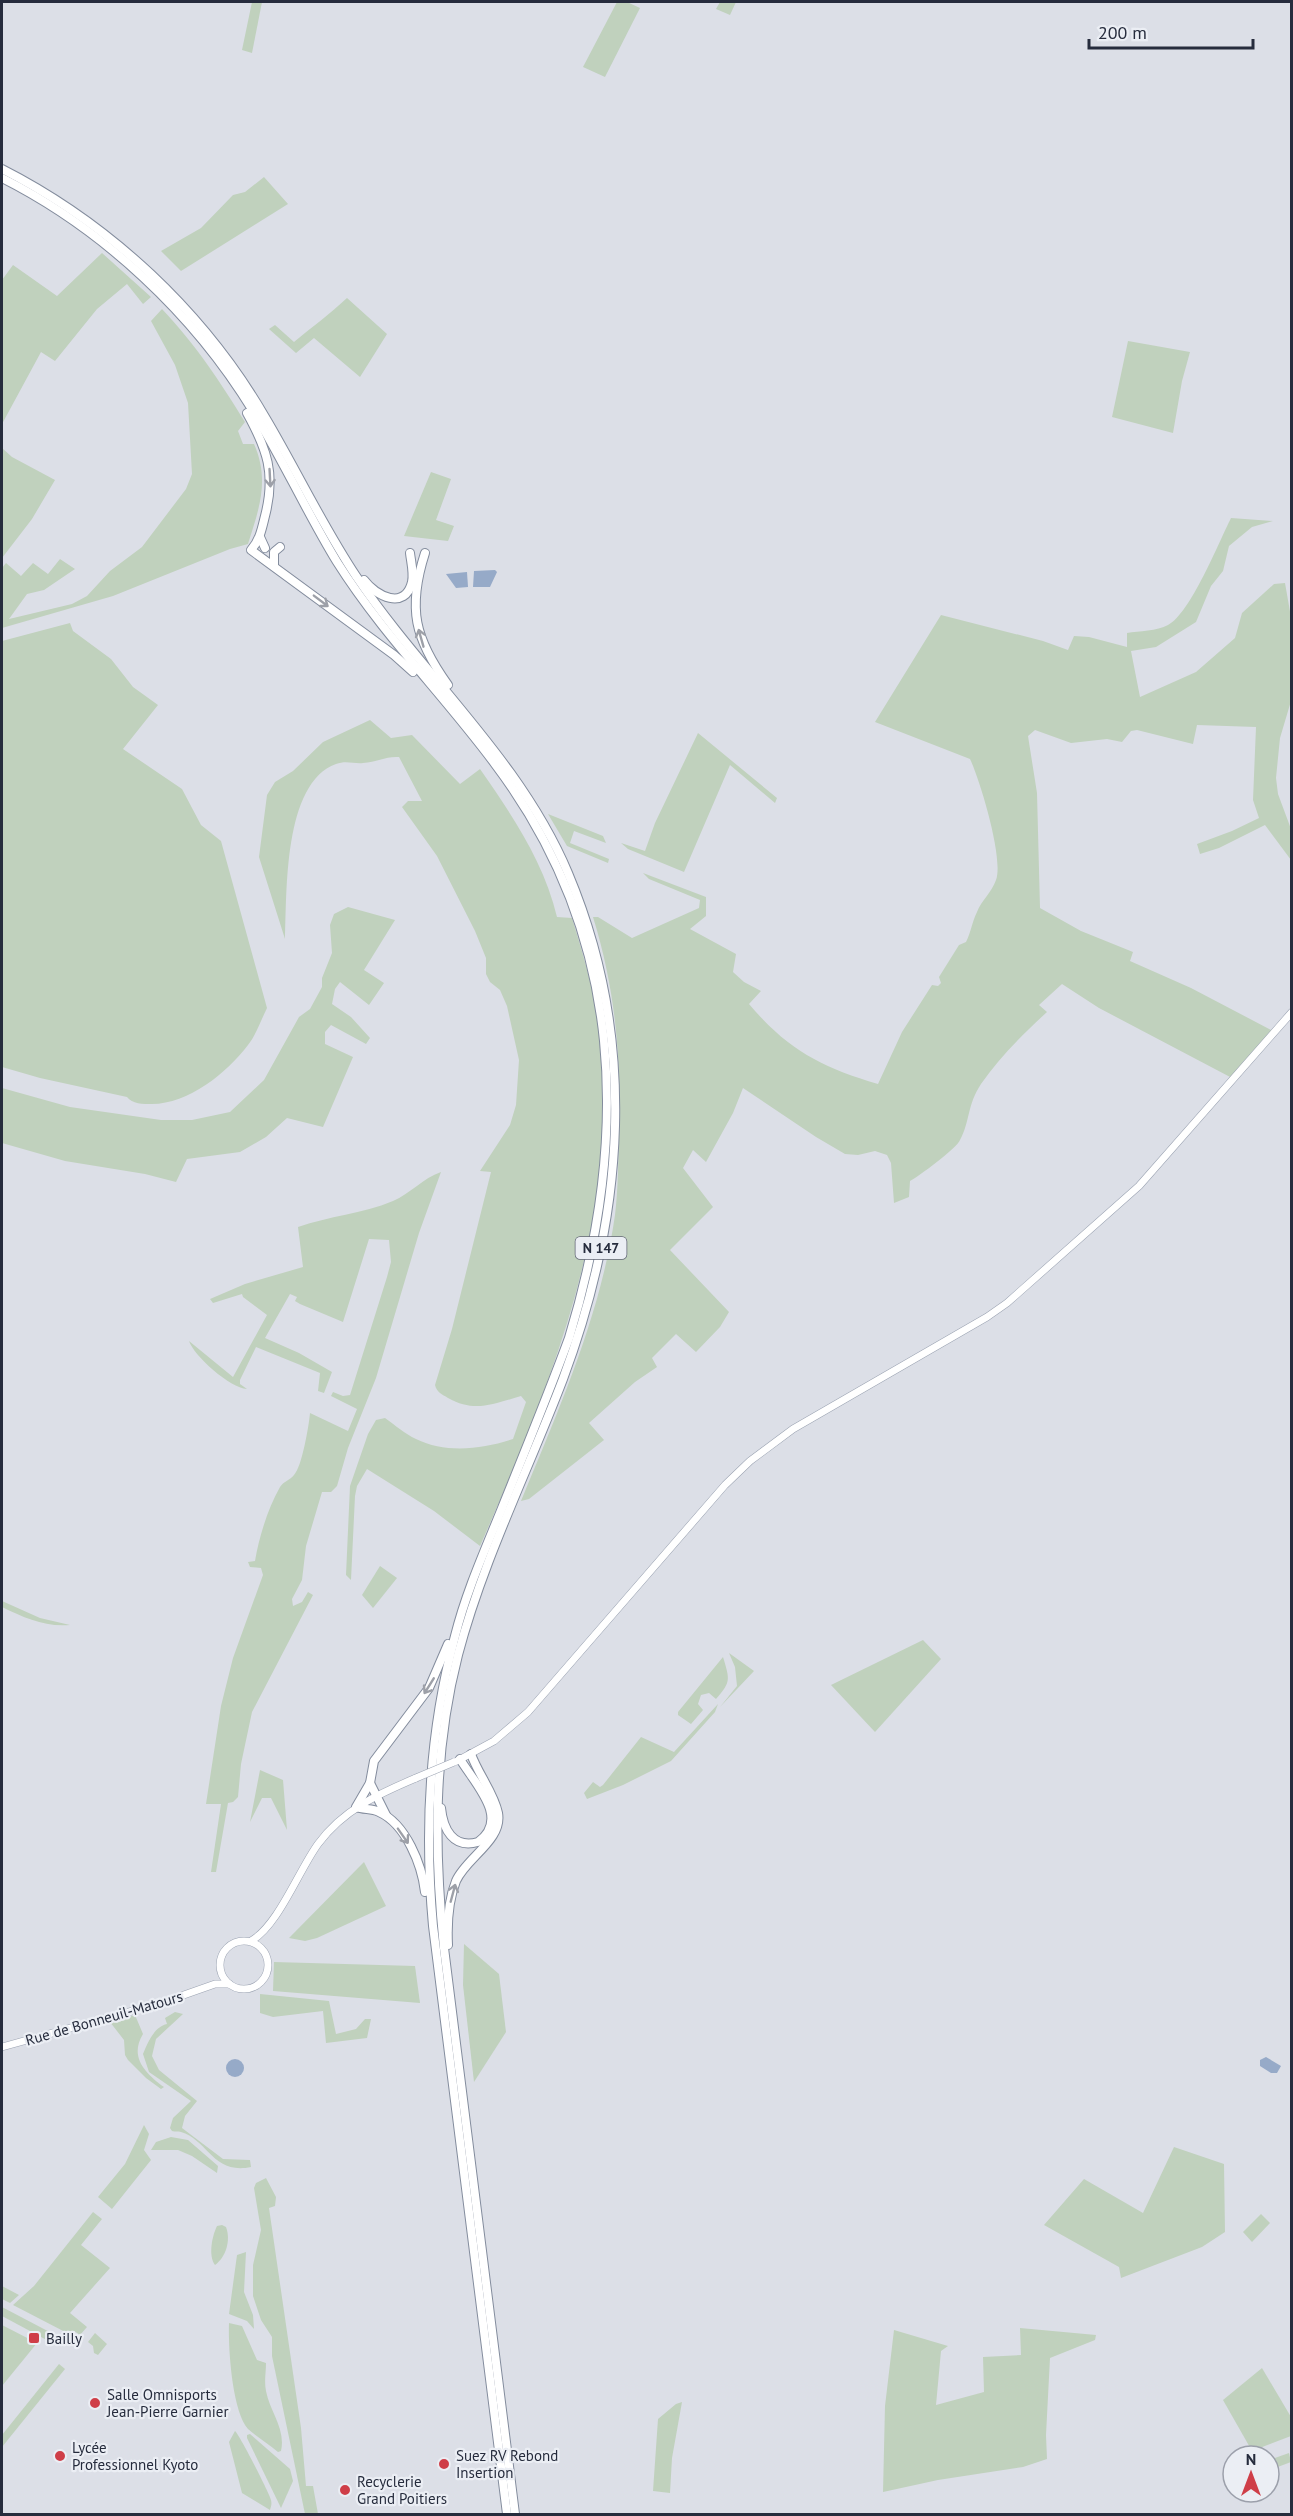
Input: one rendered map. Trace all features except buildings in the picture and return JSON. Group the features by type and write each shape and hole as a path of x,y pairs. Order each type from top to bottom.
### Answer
{"highway":[{"name":"N 147","path":"2,169 42,192 128,254 166,288 202,328 253,396 319,514 371,598 499,756 527,796 567,869 593,942 609,1010 614,1053 616,1120 606,1224 588,1302 563,1378 475,1600 454,1672 441,1752 436,1851 439,1904 515,2514"},
{"name":"N 147","path":"2,178 36,197 122,259 160,293 210,350 251,409 337,562 364,602 496,764 542,838 560,874 575,913 594,977 606,1053 608,1119 599,1218 581,1298 555,1377 469,1590 455,1634 439,1709 430,1774 428,1839 433,1926 507,2514"},
{"path":"210,350 255,426 267,457 270,492 260,537 251,550 408,667 471,734"},
{"path":"319,514 358,572 378,595 394,598 407,592 413,579 410,553"},
{"path":"260,537 265,548"},
{"path":"274,566 274,552 279,547"},
{"path":"425,554 416,606 418,628 424,649 499,756"},
{"path":"390,1818 375,1810 356,1807 370,1783 375,1761 429,1688 450,1638 455,1634"},
{"path":"441,1752 442,1820 448,1835 454,1840 471,1844 484,1838 492,1824 493,1817 483,1794 457,1760"},
{"path":"447,1972 450,1963 448,1917 451,1897 457,1880 468,1862 494,1836 498,1821 495,1803 471,1754"},
{"path":"370,1783 382,1809 409,1843 424,1884 428,1919 433,1926"}],"main road":[{"path":"206,1987 220,1968 226,1949 237,1942 251,1941 258,1937 271,1922 318,1843 356,1807 375,1795 471,1754 503,1734 528,1712 725,1485 750,1461 793,1429 987,1317 1007,1303 1139,1186 1292,1012"},
{"path":"220,1968 229,1984 241,1989 249,1988 263,1980 268,1965 263,1950 271,1922"},
{"path":"251,1941 263,1950"},
{"name":"Rue de Bonneuil-Matours","path":"2,2047 161,2003 206,1987 229,1984"}],"green space":[{"path":"252,2 262,2 252,53 242,50"},
{"path":"617,2 627,2 640,8 605,77 583,67"},
{"path":"720,2 736,2 730,15 716,9"},
{"path":"264,177 288,204 181,271 161,251 201,228 233,195 245,192"},
{"path":"102,253 151,297 143,304 127,284 97,309 55,361 41,352 2,424 2,280 13,265 57,296"},
{"path":"347,298 387,334 360,377 314,338 296,353 269,329 275,325 294,342"},
{"path":"162,309 186,336 226,392 245,422 238,431 243,444 254,444 259,457 261,494 248,544 230,549 113,596 2,628 2,568 6,563 21,576 33,563 48,574 60,559 75,569 44,590 27,594 9,619 72,604 87,596 110,571 142,547 186,489 192,474 188,403 175,365 151,321"},
{"path":"1128,341 1190,352 1182,381 1173,433 1112,417"},
{"path":"2,448 12,457 55,480 32,519 2,558"},
{"path":"431,472 451,479 436,520 454,526 448,541 404,536"},
{"path":"1231,518 1273,521 1252,527 1229,546 1223,571 1211,586 1196,622 1156,647 1131,651 1140,697 1196,672 1235,638 1242,613 1274,584 1285,583 1292,623 1291,701 1280,738 1276,778 1278,794 1291,829 1291,860 1265,825 1219,848 1200,854 1197,844 1259,818 1253,800 1256,727 1197,725 1193,744 1137,730 1131,731 1122,742 1107,739 1071,743 1035,730 1028,736 1037,793 1040,908 1081,931 1133,952 1130,961 1191,988 1273,1031 1232,1078 1099,1008 1062,984 1039,1005 1047,1012 1012,1046 981,1084 973,1099 963,1133 957,1144 910,1181 909,1197 894,1203 891,1163 887,1155 875,1151 858,1155 845,1154 743,1088 733,1113 706,1162 693,1150 683,1168 713,1207 670,1250 729,1312 720,1327 696,1352 676,1334 652,1358 657,1367 635,1382 589,1423 604,1440 529,1499 521,1501 564,1396 589,1325 600,1289 615,1215 619,1142 616,1028 607,974 593,917 598,917 632,938 699,908 700,900 649,879 643,873 706,897 706,916 690,929 736,954 733,972 744,982 761,991 749,1004 763,1020 807,1055 839,1071 878,1084 902,1032 932,985 938,986 941,983 939,977 959,945 966,942 979,908 996,880 998,870 990,819 970,759 875,722 941,615 1043,641 1068,650 1074,636 1089,637 1127,647 1127,633 1159,628 1177,618 1212,560"},
{"path":"70,623 73,631 111,659 133,687 158,705 123,749 182,789 201,825 221,841 267,1008 251,1041 229,1066 193,1093 166,1103 138,1103 127,1097 40,1078 2,1067 2,641"},
{"path":"370,720 391,738 412,735 460,784 480,769 515,822 544,877 557,917 572,918 588,972 597,1014 604,1096 601,1163 591,1229 576,1294 556,1358 532,1422 480,1546 434,1511 367,1469 357,1486 355,1496 351,1580 346,1575 350,1486 368,1434 376,1420 385,1418 408,1435 428,1444 452,1448 477,1447 513,1439 526,1402 521,1396 484,1406 467,1405 448,1398 437,1390 435,1385 452,1329 491,1172 480,1171 510,1125 516,1105 519,1060 507,1006 500,990 490,982 486,974 486,958 475,931 437,856 402,807 408,801 422,801 399,757 373,762 336,764 319,775 306,793 291,841 285,939 259,857 267,795 275,782 293,771 323,742"},
{"path":"698,733 777,798 775,803 730,765 684,872 628,849 621,843 645,851 655,823"},
{"path":"548,814 603,836 606,843 574,831 570,843 609,859 608,863 567,846"},
{"path":"348,907 395,920 364,970 384,983 369,1005 340,982 335,989 332,1004 351,1017 370,1038 366,1044 331,1025 325,1032 325,1044 353,1057 323,1127 287,1118 266,1137 240,1152 187,1159 176,1182 145,1174 65,1161 2,1143 2,1088 70,1107 161,1120 192,1120 230,1112 264,1080 299,1017 310,1009 322,987 322,978 332,953 330,925 334,914"},
{"path":"441,1172 419,1233 376,1378 348,1448 337,1486 331,1492 322,1492 306,1546 302,1580 292,1599 293,1606 302,1602 308,1592 313,1595 252,1712 241,1764 238,1797 228,1803 216,1872 211,1872 221,1804 206,1804 221,1706 233,1658 263,1575 261,1568 250,1567 248,1562 255,1561 264,1523 280,1487 292,1477 300,1464 310,1413 348,1431 357,1409 331,1396 333,1392 343,1396 350,1395 391,1262 389,1240 369,1239 343,1322 300,1304 295,1301 297,1297 290,1294 265,1338 299,1353 332,1372 324,1393 318,1391 320,1373 256,1347 240,1380 240,1384 247,1389 240,1387 213,1370 198,1355 189,1341 233,1377 267,1315 242,1294 213,1303 210,1299 245,1284 303,1267 298,1227 393,1201"},
{"path":"380,1566 397,1578 373,1608 362,1595"},
{"path":"2,1601 40,1618 70,1625 52,1625 27,1618 2,1607"},
{"path":"923,1640 941,1659 875,1732 831,1685"},
{"path":"729,1653 754,1671 720,1707 737,1686 735,1667"},
{"path":"723,1657 728,1676 727,1684 716,1699 709,1693 701,1695 698,1704 703,1710 691,1724 678,1715 678,1712"},
{"path":"718,1704 715,1712 671,1761 623,1785 587,1799 584,1793 593,1782 600,1787 603,1785 641,1737 674,1752"},
{"path":"260,1770 283,1780 287,1830 271,1798 262,1798 250,1822"},
{"path":"364,1862 386,1906 317,1938 305,1941 289,1938"},
{"path":"464,1944 499,1974 506,2032 474,2082 463,1985"},
{"path":"274,1962 415,1966 420,2003 273,1991"},
{"path":"260,1994 329,2001 336,2034 356,2029 365,2019 371,2019 367,2038 326,2043 323,2011 273,2017 260,2013"},
{"path":"175,2012 183,2014 156,2039 152,2056 159,2070 197,2101 185,2116 182,2128 223,2159 250,2160 251,2167 238,2168 219,2162 190,2136 172,2131 170,2128 173,2118 191,2101 149,2072 143,2054 158,2028 167,2024 165,2018"},
{"path":"135,2015 143,2034 139,2042 138,2057 145,2070 164,2087 161,2089 128,2060 125,2055 124,2040 110,2022"},
{"path":"144,2125 149,2134 144,2150 151,2160 112,2209 98,2197 125,2164"},
{"path":"171,2137 188,2140 218,2166 217,2173 192,2156 178,2150 151,2150 156,2142"},
{"path":"1174,2147 1224,2164 1225,2232 1202,2247 1121,2278 1119,2267 1044,2225 1084,2179 1143,2213"},
{"path":"266,2178 276,2197 275,2206 269,2208 301,2428 306,2486 313,2486 318,2514 305,2514 272,2356 272,2337 261,2320 253,2296 253,2265 261,2230 254,2188 256,2183"},
{"path":"93,2212 102,2219 81,2245 110,2268 70,2313 87,2327 80,2335 74,2331 69,2334 13,2305 34,2286"},
{"path":"1261,2214 1270,2223 1252,2242 1243,2232"},
{"path":"217,2226 226,2227 228,2243 225,2253 215,2265 211,2251 212,2240"},
{"path":"246,2252 244,2292 253,2315 254,2329 247,2321 229,2314 237,2255"},
{"path":"2,2286 19,2295 10,2303 2,2299"},
{"path":"2,2307 61,2338 56,2345 2,2316"},
{"path":"229,2323 242,2326 257,2360 266,2363 266,2391 280,2428 281,2451 278,2452 248,2429 238,2408 232,2378"},
{"path":"2,2325 37,2343 2,2386"},
{"path":"1020,2328 1096,2335 1095,2340 1050,2358 1047,2459 1023,2467 938,2480 883,2492 885,2406 894,2330 948,2346 941,2351 936,2405 984,2392 983,2357 1021,2355"},
{"path":"95,2333 107,2344 98,2355 94,2353 93,2346 88,2342"},
{"path":"59,2364 65,2369 2,2447 2,2435"},
{"path":"1262,2368 1291,2417 1291,2436 1270,2444 1248,2444 1223,2400"},
{"path":"682,2402 672,2458 670,2493 653,2491 658,2419 676,2404"},
{"path":"235,2431 269,2495 270,2510 242,2493 229,2442"},
{"path":"250,2434 290,2469 293,2481 281,2508 247,2438"},
{"path":"1289,2453 1291,2462 1281,2466 1281,2456"}],"water":[{"path":"495,570 497,572 490,587 473,587 474,571"},
{"path":"467,572 468,587 456,588 446,574"},
{"path":"1266,2057 1281,2066 1277,2073 1271,2073 1260,2066 1260,2060"},
{"path":"231,2059 239,2059 244,2064 242,2075 231,2077 226,2072 226,2064"}],"place":[{"name":"Bailly","path":"34,2338"},
{"name":"Salle Omnisports Jean-Pierre Garnier","path":"95,2403"},
{"name":"Lycée Professionnel Kyoto","path":"60,2456"},
{"name":"Suez RV Rebond Insertion","path":"444,2464"},
{"name":"Recyclerie Grand Poitiers","path":"345,2490"}]}
